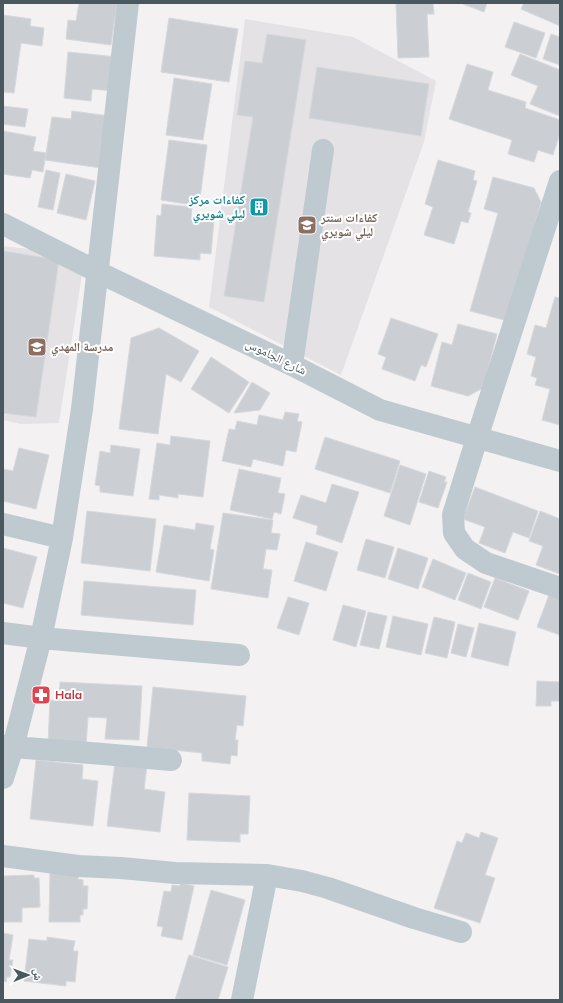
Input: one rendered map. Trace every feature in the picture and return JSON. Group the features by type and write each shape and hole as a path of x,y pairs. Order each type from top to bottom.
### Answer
{"street":[{"path":"3,778 8,746 41,638 62,538 82,409 128,3"},
{"path":"292,364 324,150"},
{"path":"560,181 552,231 477,438 453,515 454,533 465,549 486,563 560,588"},
{"name":"شارع الجاموس","path":"3,224 98,272 292,364 380,410 560,461"},
{"path":"3,524 62,538"},
{"path":"3,632 41,638 239,655"},
{"path":"8,746 170,760"},
{"path":"3,856 78,866 175,873 267,875 302,881 328,888 414,918 461,932"},
{"path":"242,1000 267,875"}],"shaded area":[{"name":"كفاءات سنتر ليلي شويري","path":"245,19 353,37 436,81 424,142 341,375 209,307"},
{"name":"مدرسة المهدي","path":"3,246 37,250 82,274 59,423 21,424 3,420"}],"building":[{"path":"79,3 117,3 111,45 66,39 68,20 76,21"},
{"path":"396,3 433,3 434,14 427,14 429,57 398,58"},
{"path":"463,3 487,3 484,12"},
{"path":"524,3 560,3 560,26 521,9"},
{"path":"3,15 31,19 30,26 44,28 42,46 21,43 14,93 3,92"},
{"path":"169,18 238,29 229,82 161,72"},
{"path":"514,22 545,33 536,58 505,47"},
{"name":"كفاءات مركز ليلي شويري","path":"267,34 306,40 264,302 224,296 253,117 237,115 245,61 262,63"},
{"path":"551,34 560,37 560,65 543,59"},
{"path":"68,52 117,57 114,91 92,89 91,101 64,98"},
{"path":"520,54 560,70 560,116 530,104 538,86 511,75"},
{"path":"467,64 493,72 488,90 526,102 525,108 560,120 560,133 553,155 538,150 534,162 508,154 512,140 449,119"},
{"path":"317,67 429,84 421,136 309,118"},
{"path":"174,78 212,84 203,140 166,135"},
{"path":"3,106 28,109 25,127 3,124"},
{"path":"72,111 109,116 101,168 45,160 52,117 71,119"},
{"path":"3,131 36,137 33,151 46,153 43,172 32,170 30,178 3,174"},
{"path":"169,140 207,145 199,206 161,200"},
{"path":"438,160 475,171 473,180 477,181 468,212 471,213 468,223 461,221 454,244 424,235 433,207 425,204"},
{"path":"46,170 60,173 53,210 38,207"},
{"path":"66,174 95,181 86,220 57,213"},
{"path":"493,177 534,188 541,202 508,321 470,311 498,213 484,209"},
{"path":"162,204 192,207 191,218 214,220 211,254 200,253 200,260 154,256 157,215 161,216"},
{"name":"مدرسة المهدي","path":"3,251 59,260 36,417 3,413"},
{"path":"555,297 560,298 560,425 542,420 550,389 535,385 537,378 531,376 536,357 527,354 535,325 546,328"},
{"path":"391,318 438,334 426,367 421,365 415,381 382,369 386,357 378,354"},
{"path":"458,324 497,334 483,388 468,396 431,386 442,342 452,345"},
{"path":"159,328 199,351 181,382 166,374 158,434 119,429 131,338"},
{"path":"211,357 249,382 229,413 191,389"},
{"path":"252,382 270,393 260,410 234,413"},
{"path":"285,412 299,414 297,421 302,422 296,452 286,450 283,466 253,459 251,467 222,461 229,429 235,430 237,421 257,425 259,415 283,420"},
{"path":"171,436 210,441 203,497 178,494 178,498 159,495 159,500 149,499 157,443 170,445"},
{"path":"325,437 400,461 390,493 315,469"},
{"path":"111,445 140,449 133,496 100,492 100,486 95,485 100,451 110,453"},
{"path":"19,448 49,455 36,509 3,501 3,469 13,471"},
{"path":"400,465 426,474 410,525 384,516"},
{"path":"239,469 281,478 278,493 285,494 281,514 274,512 272,519 230,510"},
{"path":"429,471 446,477 444,482 447,482 438,508 419,502"},
{"path":"332,484 359,492 342,543 316,534 318,526 293,518 301,495 326,503"},
{"path":"475,487 538,511 529,538 513,532 505,553 479,543 485,527 463,519"},
{"path":"87,511 156,519 150,571 81,563"},
{"path":"540,511 560,519 560,574 536,565 543,546 529,541"},
{"path":"223,513 273,520 271,533 280,534 277,550 266,549 263,569 272,570 268,598 211,589"},
{"path":"196,523 214,526 210,549 214,550 209,581 156,572 164,525 195,530"},
{"path":"366,539 394,547 385,578 357,570"},
{"path":"306,542 338,552 326,591 294,581"},
{"path":"3,548 37,557 23,608 3,603"},
{"path":"398,548 428,558 418,589 388,579"},
{"path":"433,559 466,573 455,600 422,587"},
{"path":"468,573 491,582 481,609 458,600"},
{"path":"495,578 529,591 518,620 484,607"},
{"path":"84,581 196,590 193,625 81,615"},
{"path":"549,595 560,599 560,635 537,627"},
{"path":"288,597 309,603 299,635 277,628"},
{"path":"343,605 366,611 356,647 333,640"},
{"path":"368,612 387,616 379,649 360,645"},
{"path":"393,616 428,624 421,655 386,647"},
{"path":"434,617 455,622 447,658 425,653"},
{"path":"479,623 516,632 508,666 471,657"},
{"path":"458,624 474,628 466,657 451,653"},
{"path":"537,681 560,682 560,701 551,701 551,706 536,706"},
{"path":"60,682 142,686 139,740 105,739 107,718 88,717 86,746 48,744 50,700 59,701"},
{"path":"153,687 246,696 243,726 237,725 235,740 238,740 237,756 231,755 230,764 202,761 202,753 147,747"},
{"path":"36,760 83,765 82,779 98,781 93,826 30,819"},
{"path":"115,762 147,766 144,789 165,792 160,832 107,826"},
{"path":"189,793 250,796 248,834 240,834 240,842 187,840"},
{"path":"481,832 498,838 485,875 495,878 480,923 434,908 457,841 462,843 466,833 479,838"},
{"path":"50,872 79,873 78,879 83,880 83,886 88,886 87,909 83,909 83,915 80,915 80,922 49,922"},
{"path":"34,875 34,878 39,878 40,907 22,908 22,922 3,922 3,876"},
{"path":"180,883 194,886 182,940 161,936 163,927 157,926 164,891 171,892 172,885 180,886"},
{"path":"211,890 245,900 227,965 193,955"},
{"path":"3,933 13,935 9,960 13,960 10,977 7,977 6,982 3,981"},
{"path":"47,937 75,941 73,951 78,951 75,982 66,981 66,986 24,981 29,939 47,941"},
{"path":"189,955 228,967 218,1000 175,1000"}],"place":[{"name":"كفاءات مركز ليلي شويري","path":"259,207"},
{"name":"كفاءات سنتر ليلي شويري","path":"307,225"},
{"name":"مدرسة المهدي","path":"37,347"},
{"name":"Hala","path":"41,695"}]}
